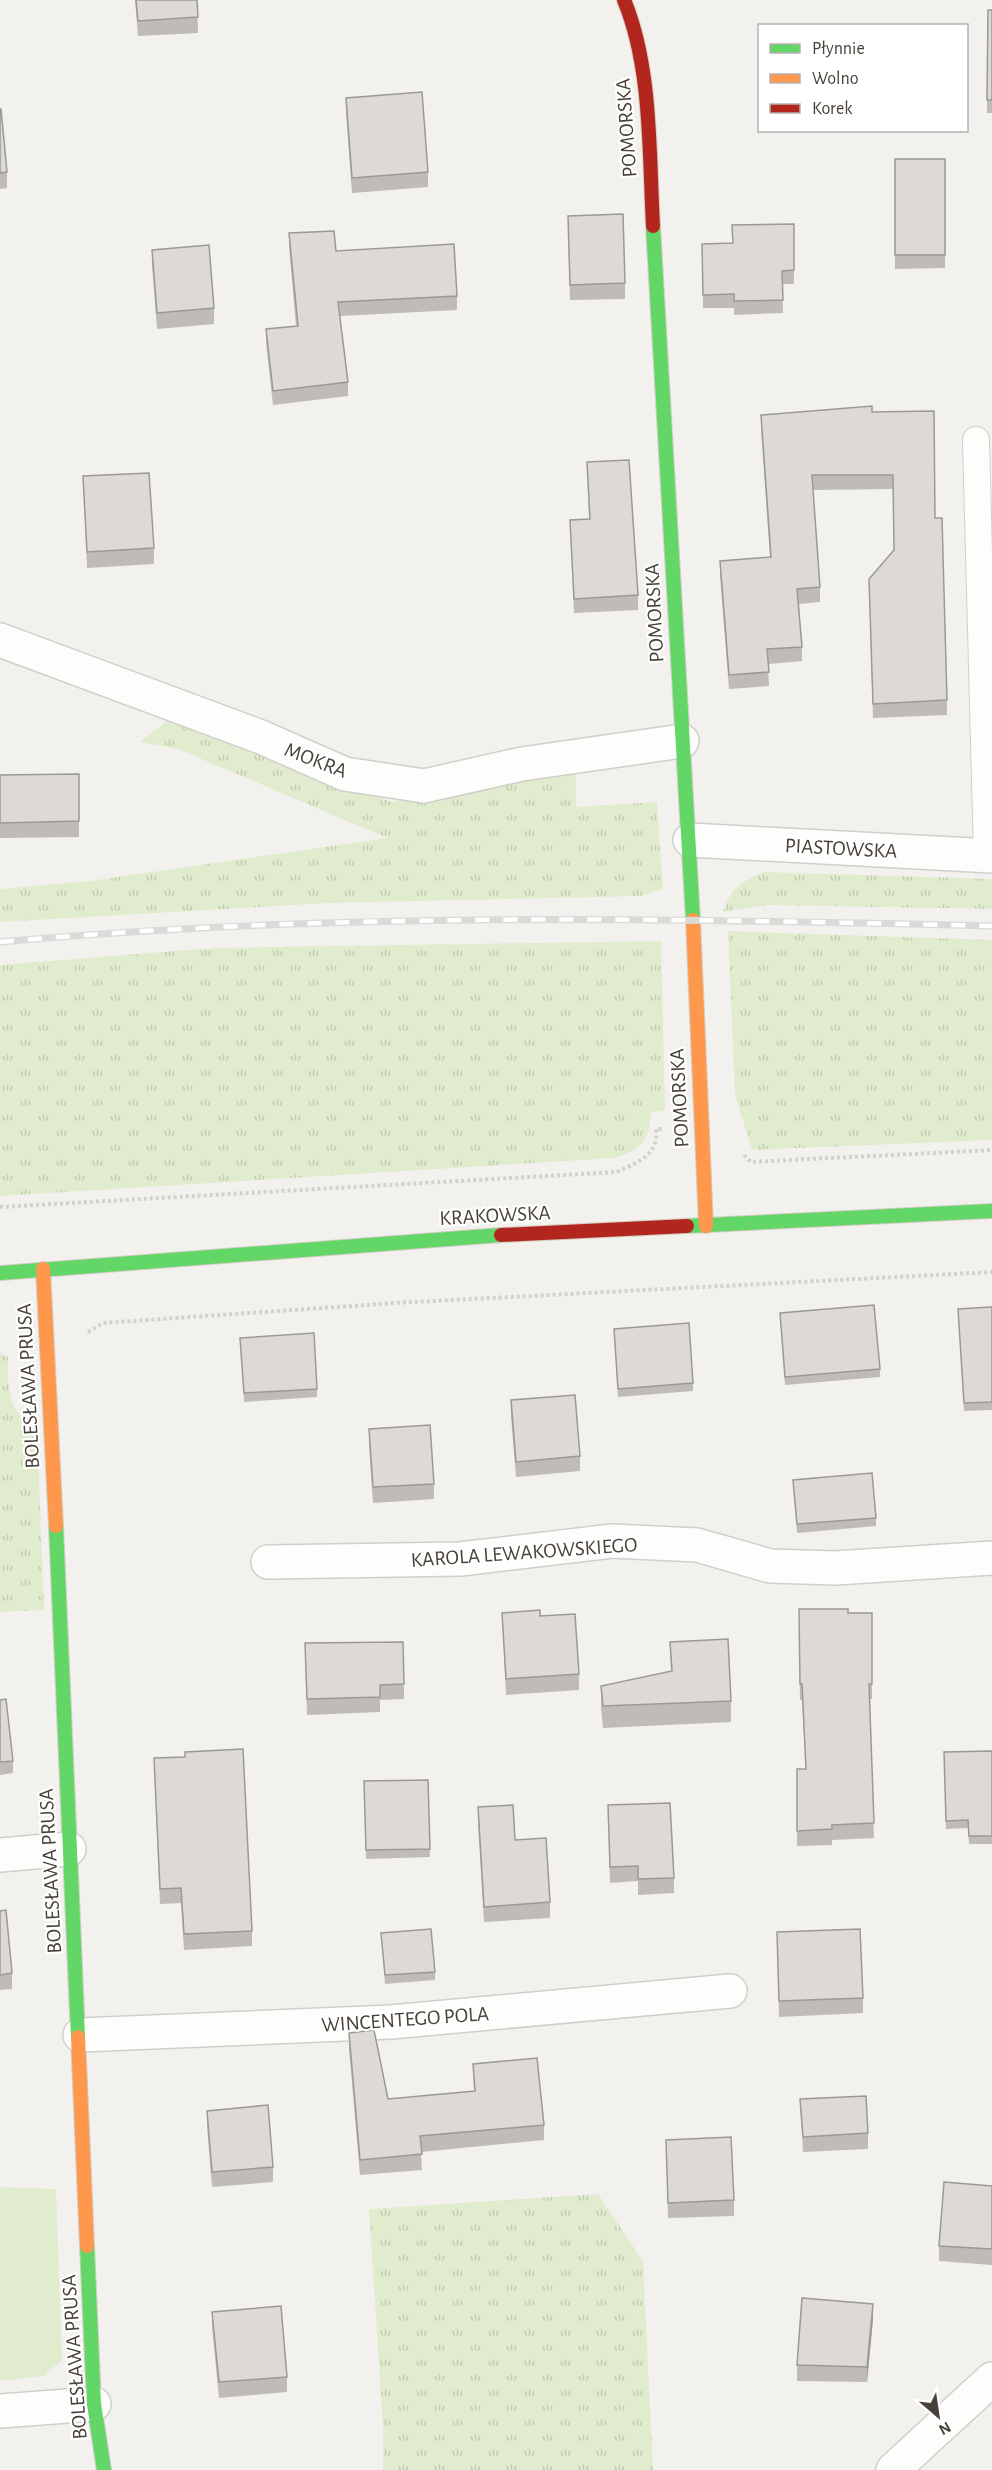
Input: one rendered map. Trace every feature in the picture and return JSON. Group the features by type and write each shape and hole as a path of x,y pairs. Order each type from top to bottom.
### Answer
{"street":[{"name":"POMORSKA","path":"624,0 632,19 642,63 682,741 690,840 706,1226"},
{"name":"MOKRA","path":"0,640 261,737 345,774 424,786 522,764 682,741"},
{"name":"PIASTOWSKA","path":"690,840 990,856"},
{"name":"KRAKOWSKA","path":"0,1273 448,1238 992,1211"},
{"name":"BOLESŁAWA PRUSA","path":"42,1269 51,1389 94,2404 104,2470"},
{"name":"KAROLA LEWAKOWSKIEGO","path":"268,1563 460,1559 612,1541 697,1545 770,1566 836,1568 992,1558"},
{"path":"0,1856 69,1849"},
{"name":"WINCENTEGO POLA","path":"80,2035 391,2022 730,1991"},
{"path":"893,2470 992,2379"},
{"path":"0,2411 94,2404"}],"lane":[{"path":"976,440 990,856"}],"path":[{"path":"0,1207 617,1172 645,1160 657,1138 656,1129"},
{"path":"738,1147 751,1162 992,1150"},
{"path":"86,1334 103,1323 278,1311 992,1272"}],"green space":[{"path":"172,717 391,802 576,766 576,807 657,802 663,889 641,896 327,903 0,922 0,889 90,881 387,838 178,749 140,742"},
{"path":"763,872 992,879 992,909 767,905 723,912 737,887"},
{"path":"728,931 992,940 992,1140 752,1150 735,1094"},
{"path":"661,941 665,1111 651,1112 646,1137 631,1152 614,1158 0,1196 0,965 213,948"},
{"path":"0,1353 8,1357 9,1388 14,1406 27,1421 37,1426 44,1610 0,1612"},
{"path":"0,2187 56,2189 62,2360 44,2376 0,2381"},
{"path":"598,2194 643,2261 653,2470 383,2470 383,2427 369,2209"}],"building":[{"path":"136,0 197,0 198,17 138,21"},
{"path":"988,10 992,10 992,100 987,100"},
{"path":"422,92 428,172 352,178 346,98"},
{"path":"0,109 7,172 0,173"},
{"path":"895,159 945,159 945,255 895,255"},
{"path":"623,214 625,283 570,285 568,216"},
{"path":"794,224 794,270 782,271 783,300 734,301 734,294 703,295 702,244 733,243 732,225"},
{"path":"334,231 336,251 454,244 457,296 338,302 348,382 273,391 266,329 298,326 289,233"},
{"path":"209,245 214,308 157,313 152,250"},
{"path":"872,406 872,412 934,411 935,518 942,518 947,700 873,704 869,579 894,550 893,475 812,475 820,587 797,589 802,647 767,649 769,672 729,675 720,561 771,557 761,415"},
{"path":"629,460 638,595 574,599 570,520 590,519 587,462"},
{"path":"149,473 154,548 87,552 83,476"},
{"path":"79,774 79,821 0,823 0,775"},
{"path":"874,1305 880,1369 785,1377 780,1313"},
{"path":"992,1307 992,1402 964,1403 958,1309"},
{"path":"689,1323 693,1383 618,1389 614,1329"},
{"path":"314,1333 317,1389 244,1393 240,1338"},
{"path":"575,1395 580,1456 516,1462 511,1400"},
{"path":"430,1425 434,1484 373,1487 369,1429"},
{"path":"872,1473 876,1518 797,1524 793,1480"},
{"path":"799,1609 848,1609 848,1613 872,1613 872,1684 869,1684 874,1823 832,1825 832,1829 797,1831 797,1769 806,1769 802,1684 800,1684"},
{"path":"540,1610 540,1616 575,1614 579,1674 506,1679 502,1613"},
{"path":"728,1639 731,1701 603,1706 601,1686 672,1671 670,1642"},
{"path":"403,1642 404,1684 380,1685 380,1697 307,1699 305,1643"},
{"path":"6,1699 13,1761 0,1762 0,1700"},
{"path":"243,1749 252,1931 184,1934 181,1888 160,1889 154,1758 185,1757 185,1752"},
{"path":"992,1751 992,1836 969,1836 968,1820 946,1821 944,1752"},
{"path":"428,1780 430,1849 366,1850 364,1781"},
{"path":"670,1803 674,1878 638,1879 638,1866 610,1867 608,1805"},
{"path":"513,1805 515,1840 546,1838 550,1902 484,1907 478,1807"},
{"path":"6,1910 12,1973 0,1975 0,1911"},
{"path":"431,1929 435,1972 385,1975 381,1933"},
{"path":"860,1929 863,1998 779,2001 777,1932"},
{"path":"374,2030 388,2099 475,2091 473,2064 537,2058 544,2125 420,2136 422,2154 360,2160 349,2033"},
{"path":"866,2096 868,2133 803,2137 800,2099"},
{"path":"268,2105 273,2167 212,2172 207,2111"},
{"path":"731,2137 734,2200 668,2203 666,2140"},
{"path":"944,2182 992,2186 992,2249 939,2246"},
{"path":"802,2298 873,2304 867,2367 797,2365"},
{"path":"281,2306 287,2377 219,2382 212,2312"}],"railway":[{"path":"0,942 124,932 372,922 620,920 992,926"}],"traffic: fast":[{"path":"653,226 693,920"},
{"path":"687,1226 992,1211"},
{"path":"0,1273 501,1235"},
{"path":"56,1526 78,2037"},
{"path":"87,2246 94,2404 104,2470"}],"traffic: slow":[{"path":"693,920 706,1226"},
{"path":"43,1269 56,1526"},
{"path":"78,2037 87,2246"}],"traffic: jam":[{"path":"624,0 640,53 648,111 653,226"},
{"path":"501,1235 687,1226"}]}
